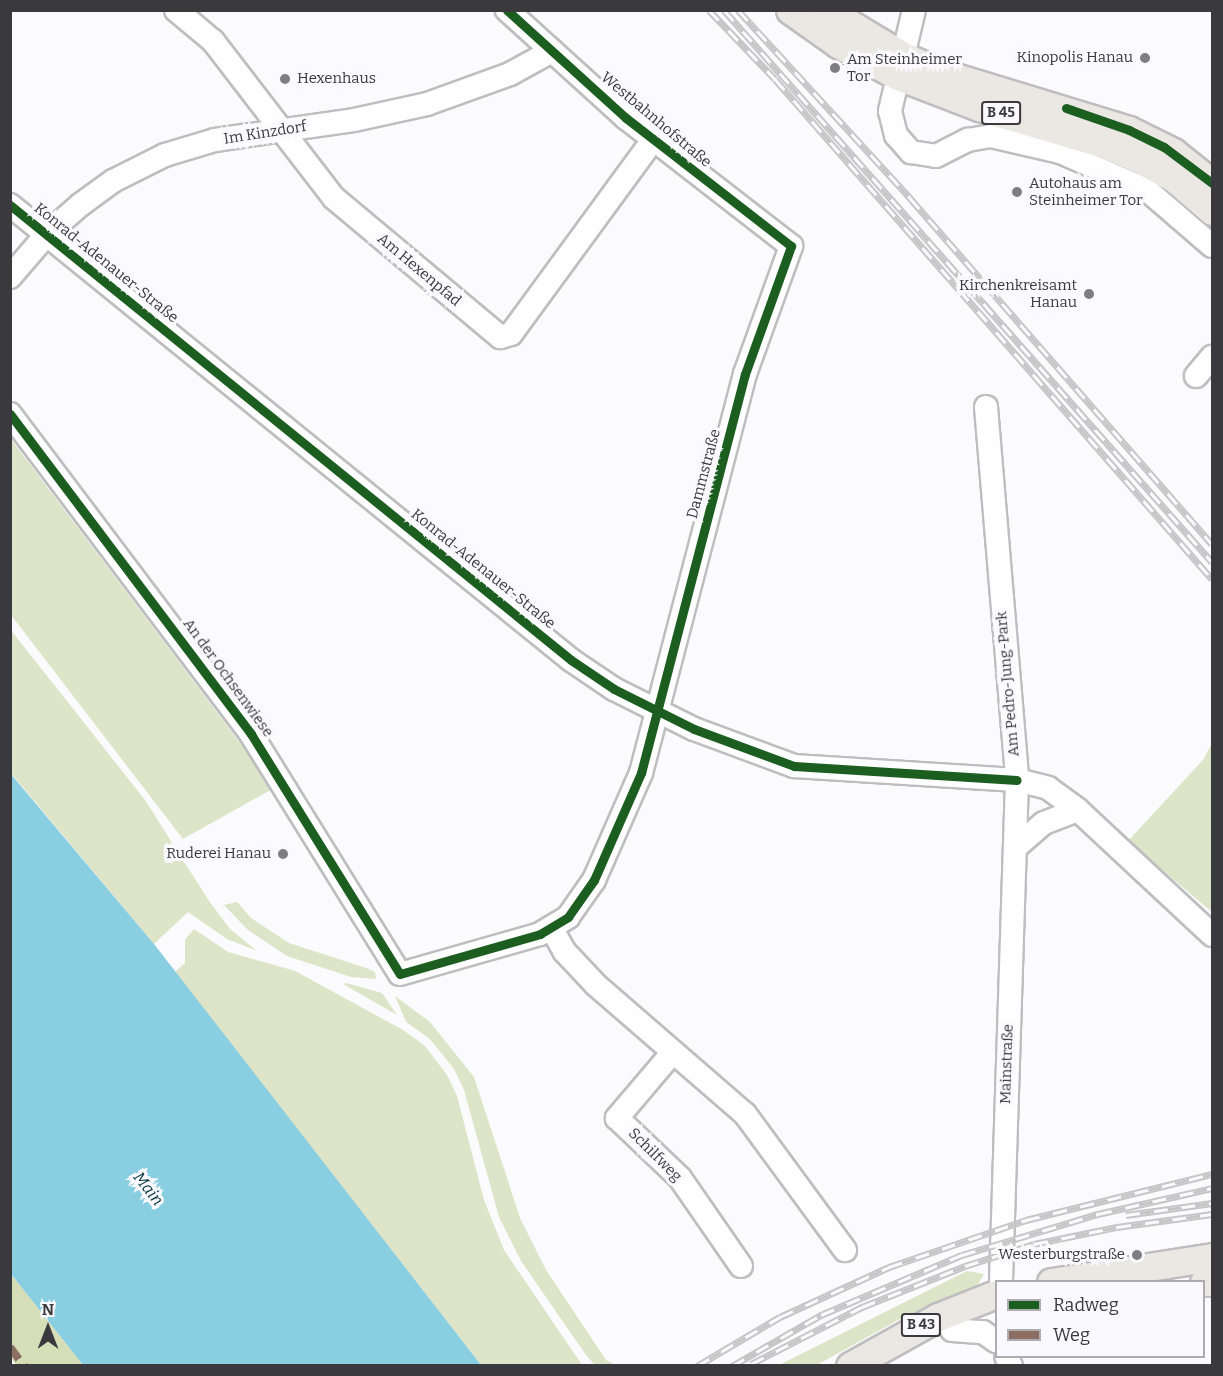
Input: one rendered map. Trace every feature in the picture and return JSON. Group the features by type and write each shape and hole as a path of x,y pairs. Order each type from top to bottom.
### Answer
{"main road":[{"name":"B 45","path":"790,10 838,44 901,67 979,107 1104,144 1175,179 1212,211"},
{"name":"B 45","path":"827,10 901,67 945,74 1129,130 1173,152 1212,183"},
{"path":"1058,1280 1212,1257"},
{"name":"B 43","path":"850,1365 938,1317 995,1294"},
{"name":"B 43","path":"879,1365 951,1330 995,1312"}],"street":[{"name":"Am Hexenpfad","path":"176,10 213,41 334,198 500,338 511,334 653,140"},
{"name":"Westbahnhofstraße","path":"507,10 653,140 791,246"},
{"path":"914,10 891,100 892,123 896,135 911,152 936,156 968,140 991,136 1060,152 1147,190 1212,246"},
{"name":"Im Kinzdorf","path":"10,277 48,234 113,182 165,155 215,140 354,120 427,104 510,74 552,51"},
{"name":"Konrad-Adenauer-Straße","path":"10,205 571,660 655,712 748,751 794,766 1017,780"},
{"name":"Dammstraße","path":"552,929 568,917 594,880 641,773 655,712 745,374 791,246"},
{"path":"1196,376 1212,357"},
{"name":"Am Pedro-Jung-Park","path":"986,407 1017,780"},
{"name":"An der Ochsenwiese","path":"10,414 251,734 400,974 552,929"},
{"path":"1017,780 1048,788 1078,810 1212,935"},
{"name":"Mainstraße","path":"1001,1280 1017,780"},
{"path":"1015,848 1044,823 1078,810"},
{"path":"552,929 575,964 745,1114 845,1250"},
{"name":"Schilfweg","path":"673,1052 616,1118 680,1178 741,1266"},
{"path":"951,1330 983,1332 995,1340"}],"green space":[{"path":"10,438 274,788 183,839 11,615"},
{"path":"10,629 145,800 209,901 230,929 257,951 227,939 188,912 154,944 11,773"},
{"path":"1212,743 1212,912 1128,841 1203,760"},
{"path":"237,902 251,918 289,943 366,968 375,972 376,979 351,977 287,956 248,930 224,905"},
{"path":"194,929 228,952 295,971 403,1030 425,1046 447,1075 457,1096 484,1200 504,1250 582,1365 481,1365 175,972 185,963 185,940"},
{"path":"343,984 382,993 397,1015"},
{"path":"395,996 430,1022 474,1077 520,1218 546,1270 606,1360 615,1365 595,1365 521,1261 499,1217 464,1090 454,1069 430,1039 406,1022"},
{"path":"967,1271 984,1274 976,1288 898,1320 817,1365 777,1366"},
{"path":"11,1274 83,1365 16,1365 11,1358"}],"water":[{"name":"Main","path":"10,773 154,944 481,1365 83,1365 11,1274"}],"railway":[{"path":"709,10 775,79 1212,579"},
{"path":"724,10 1212,562"},
{"path":"738,10 910,198 1212,544"},
{"path":"697,1366 780,1317 889,1267 1026,1220 1212,1174"},
{"path":"732,1366 821,1315 962,1255 1098,1214 1212,1188"},
{"path":"1126,1215 1212,1203"},
{"path":"751,1364 862,1307 965,1266 1034,1244 1117,1227 1212,1214"}],"marked path":[{"path":"10,1347 24,1366"}],"cycle path":[{"path":"10,414 251,734 400,974 540,934 568,917 594,880 641,773 745,374 791,246 626,118 507,10"},
{"path":"1066,108 1129,130 1164,147 1212,183"},
{"path":"10,205 571,660 614,689 694,729 794,766 1017,780"}],"place":[{"name":"Kinopolis Hanau","path":"1145,58"},
{"name":"Am Steinheimer Tor","path":"835,68"},
{"name":"Hexenhaus","path":"285,79"},
{"name":"Autohaus am Steinheimer Tor","path":"1017,192"},
{"name":"Kirchenkreisamt Hanau","path":"1089,294"},
{"name":"Ruderei Hanau","path":"283,854"},
{"name":"Westerburgstraße","path":"1137,1255"}]}
